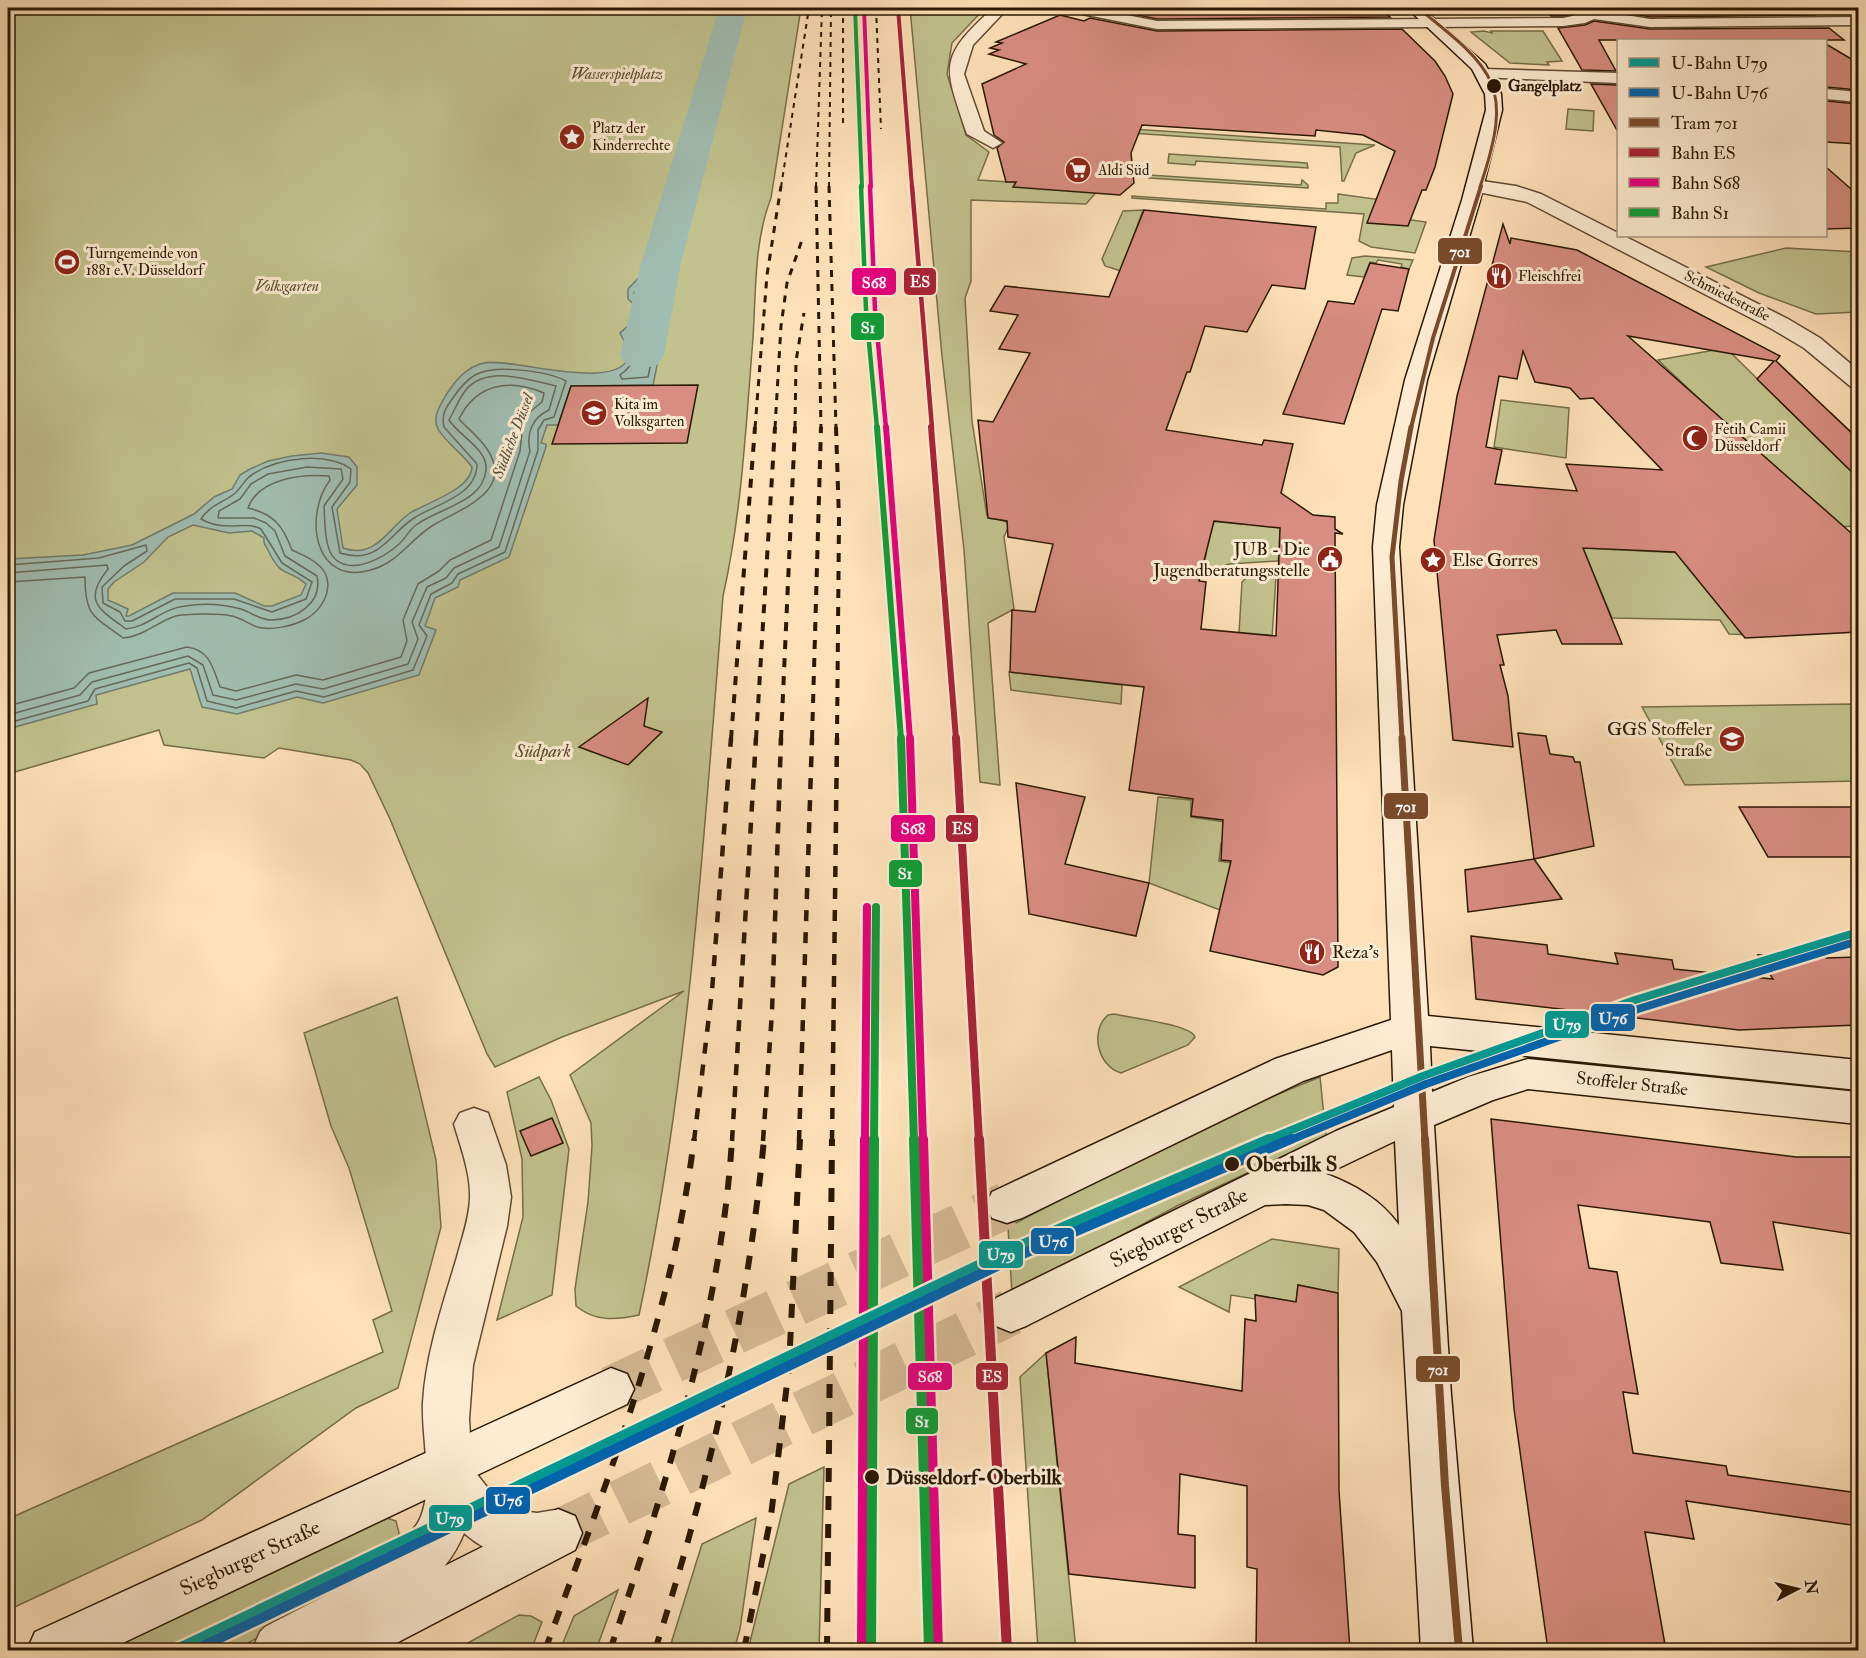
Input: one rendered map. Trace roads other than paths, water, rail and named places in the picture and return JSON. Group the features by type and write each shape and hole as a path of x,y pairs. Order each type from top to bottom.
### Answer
{"main road":[{"path":"993,143 976,134 956,74 963,44 1000,8"},
{"path":"1072,8 1157,25 1563,22 1580,20 1598,11 1650,23 1858,21"},
{"path":"1414,8 1471,59 1484,74 1493,94 1494,110 1473,193 1416,380 1391,497 1386,547 1408,1029 1447,1650"},
{"path":"1484,74 1617,78"},
{"path":"1827,94 1858,97"},
{"name":"Schmiedestraße","path":"1473,193 1586,226 1780,324 1812,343 1858,381"},
{"path":"1007,1205 1289,1070 1408,1029"},
{"name":"Stoffeler Straße","path":"1408,1029 1858,1075"},
{"name":"Stoffeler Straße","path":"1413,1116 1482,1088 1528,1074 1858,1108"},
{"name":"Siegburger Straße","path":"1011,1312 1257,1188 1413,1116"},
{"path":"278,1650 283,1645 375,1594 412,1566 434,1543 444,1523 449,1497 445,1414 449,1367 490,1207 484,1161 474,1124"},
{"path":"1257,1188 1292,1187 1322,1190 1358,1209 1375,1226 1401,1262 1424,1311"},
{"name":"Siegburger Straße","path":"54,1650 611,1389"},
{"path":"331,1650 558,1533 525,1537 495,1529 475,1513 456,1486 447,1465"}],"water":[{"path":"647,269 677,269 653,385 571,386 558,425 547,425 541,443 546,444 546,447 509,557 460,580 458,587 435,598 425,626 436,630 419,675 323,703 297,697 237,714 202,707 190,669 96,695 97,704 8,729 8,559 83,555 132,545 194,514 214,497 232,489 240,475 250,469 268,461 321,453 349,457 357,467 357,485 337,509 343,548 354,551 364,550 381,540 410,513 457,489 470,475 472,467 441,434 436,424 438,411 446,395 462,375 484,363 589,373 609,371 623,365 630,352 620,333 630,324 635,305 628,299 628,289","holes":["193,525 229,533 252,531 264,538 264,544 277,566 306,584 301,595 272,606 264,606 235,593 173,593 129,616 126,616 128,609 108,600 108,589 114,582 144,562 168,537"]}],"waterway":[{"name":"Südliche Düssel","path":"642,356 660,267 733,8"}],"tunnel":[{"path":"611,1389 1007,1205"},
{"path":"558,1533 1011,1312"}],"railway":[{"path":"781,187 809,8"},
{"path":"816,187 822,8"},
{"path":"829,186 831,8"},
{"path":"843,8 843,127"},
{"path":"876,8 881,129"},
{"path":"755,428 767,275 781,186"},
{"path":"829,186 836,428"},
{"path":"816,187 821,427"},
{"path":"775,428 781,326 787,283 802,240"},
{"path":"795,428 796,361 804,313"},
{"path":"731,739 755,427"},
{"path":"756,739 775,427"},
{"path":"781,739 795,427"},
{"path":"812,739 821,427"},
{"path":"836,427 839,519 837,739"},
{"path":"694,1141 712,991 731,738"},
{"path":"732,1141 756,738"},
{"path":"763,1141 772,1012 781,738"},
{"path":"799,1141 812,738"},
{"path":"832,1141 837,738"},
{"path":"545,1650 613,1462 654,1334 684,1204 694,1139"},
{"path":"610,1650 670,1463 704,1333 726,1203 732,1139"},
{"path":"655,1650 693,1523 724,1398 748,1270 764,1139"},
{"path":"744,1650 771,1516 789,1367 800,1139"},
{"path":"827,1650 832,1139"}],"metro line":[{"name":"U79","path":"175,1650 1012,1249 1213,1162 1423,1076 1635,1000 1858,932"},
{"name":"U76","path":"195,1650 1016,1257 1216,1170 1426,1084 1638,1009 1858,941"}],"tram line":[{"name":"701","path":"1418,8 1475,55 1492,79 1499,107 1491,153 1438,320 1415,406 1401,481 1392,557 1445,1486 1459,1650"}],"rail line":[{"name":"S1","path":"855,8 866,310 888,546 902,760 929,1650"},
{"name":"S68","path":"864,8 875,310 897,545 911,760 938,1650"},
{"name":"ES","path":"898,8 959,773 1007,1650"},
{"name":"S68","path":"862,1650 867,907"},
{"name":"S1","path":"871,1650 876,907"}],"place":[{"name":"Gangelplatz","path":"1494,86"},
{"name":"Platz der Kinderrechte","path":"572,137"},
{"name":"Aldi Süd","path":"1078,170"},
{"name":"Turngemeinde von 1881 e.V. Düsseldorf","path":"67,262"},
{"name":"Fleischfrei","path":"1499,276"},
{"name":"Kita im Volksgarten","path":"594,413"},
{"name":"Fetih Camii Düsseldorf","path":"1695,438"},
{"name":"JUB - Die Jugendberatungsstelle","path":"1330,559"},
{"name":"Else Gorres","path":"1433,560"},
{"name":"GGS Stoffeler Straße","path":"1732,739"},
{"name":"Reza's","path":"1312,952"},
{"name":"Oberbilk S","path":"1232,1164"},
{"name":"Düsseldorf-Oberbilk","path":"872,1477"}],"park label":[{"name":"Wasserspielplatz","path":"617,74"},
{"name":"Volksgarten","path":"287,286"},
{"name":"Südpark","path":"543,751"}]}
